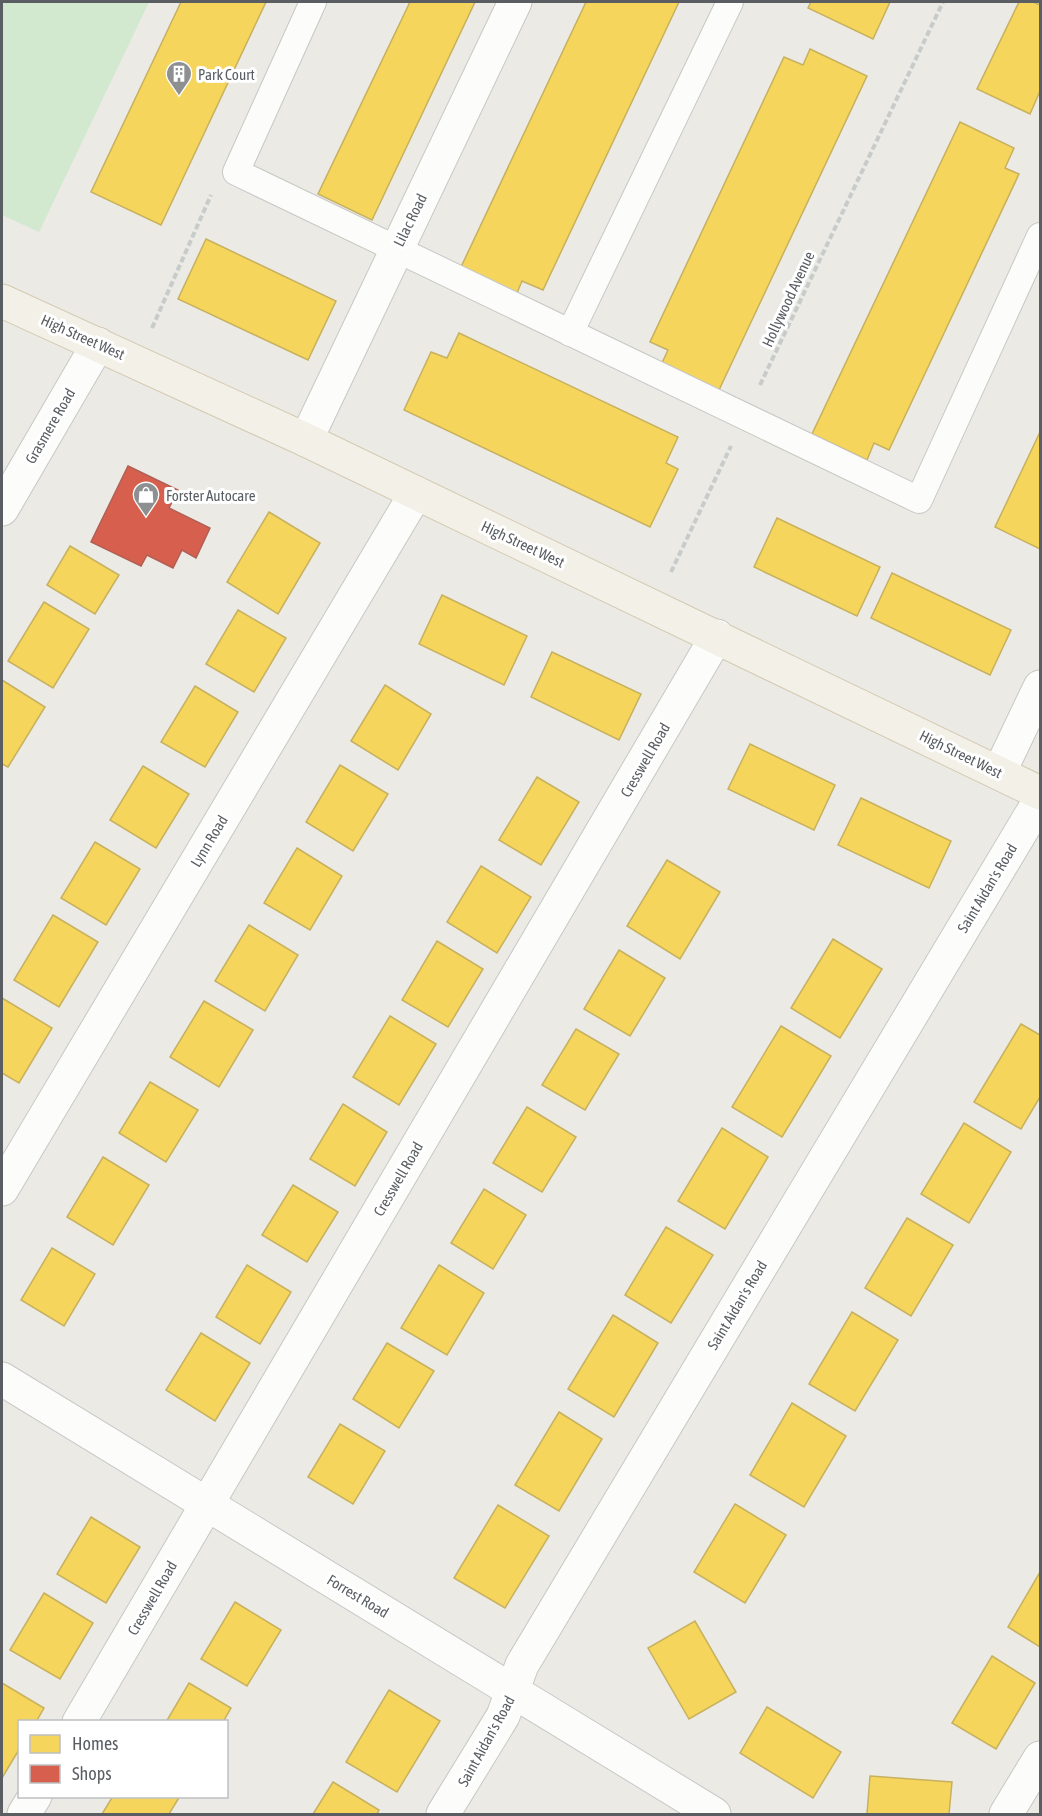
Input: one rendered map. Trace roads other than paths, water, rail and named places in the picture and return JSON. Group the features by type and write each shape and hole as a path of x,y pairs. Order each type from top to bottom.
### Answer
{"main road":[{"name":"High Street West","path":"2,301 306,440 1041,793"}],"street":[{"name":"Lilac Road","path":"306,440 515,2"},
{"name":"Grasmere Road","path":"2,509 98,344"},
{"name":"Lynn Road","path":"2,1189 416,493"},
{"name":"Cresswell Road","path":"80,1720 717,636"},
{"path":"999,773 1041,687"},
{"name":"Saint Aidan's Road","path":"443,1815 503,1716 522,1665 1041,800"},
{"name":"Forrest Road","path":"2,1379 714,1815"},
{"path":"1006,1815 1041,1758"},
{"path":"24,1815 34,1798"}],"lane":[{"path":"313,2 236,172 919,500 1041,236"},
{"path":"570,333 730,2"}],"place":[{"name":"Park Court","path":"179,97"},
{"name":"Forster Autocare","path":"146,518"}]}
